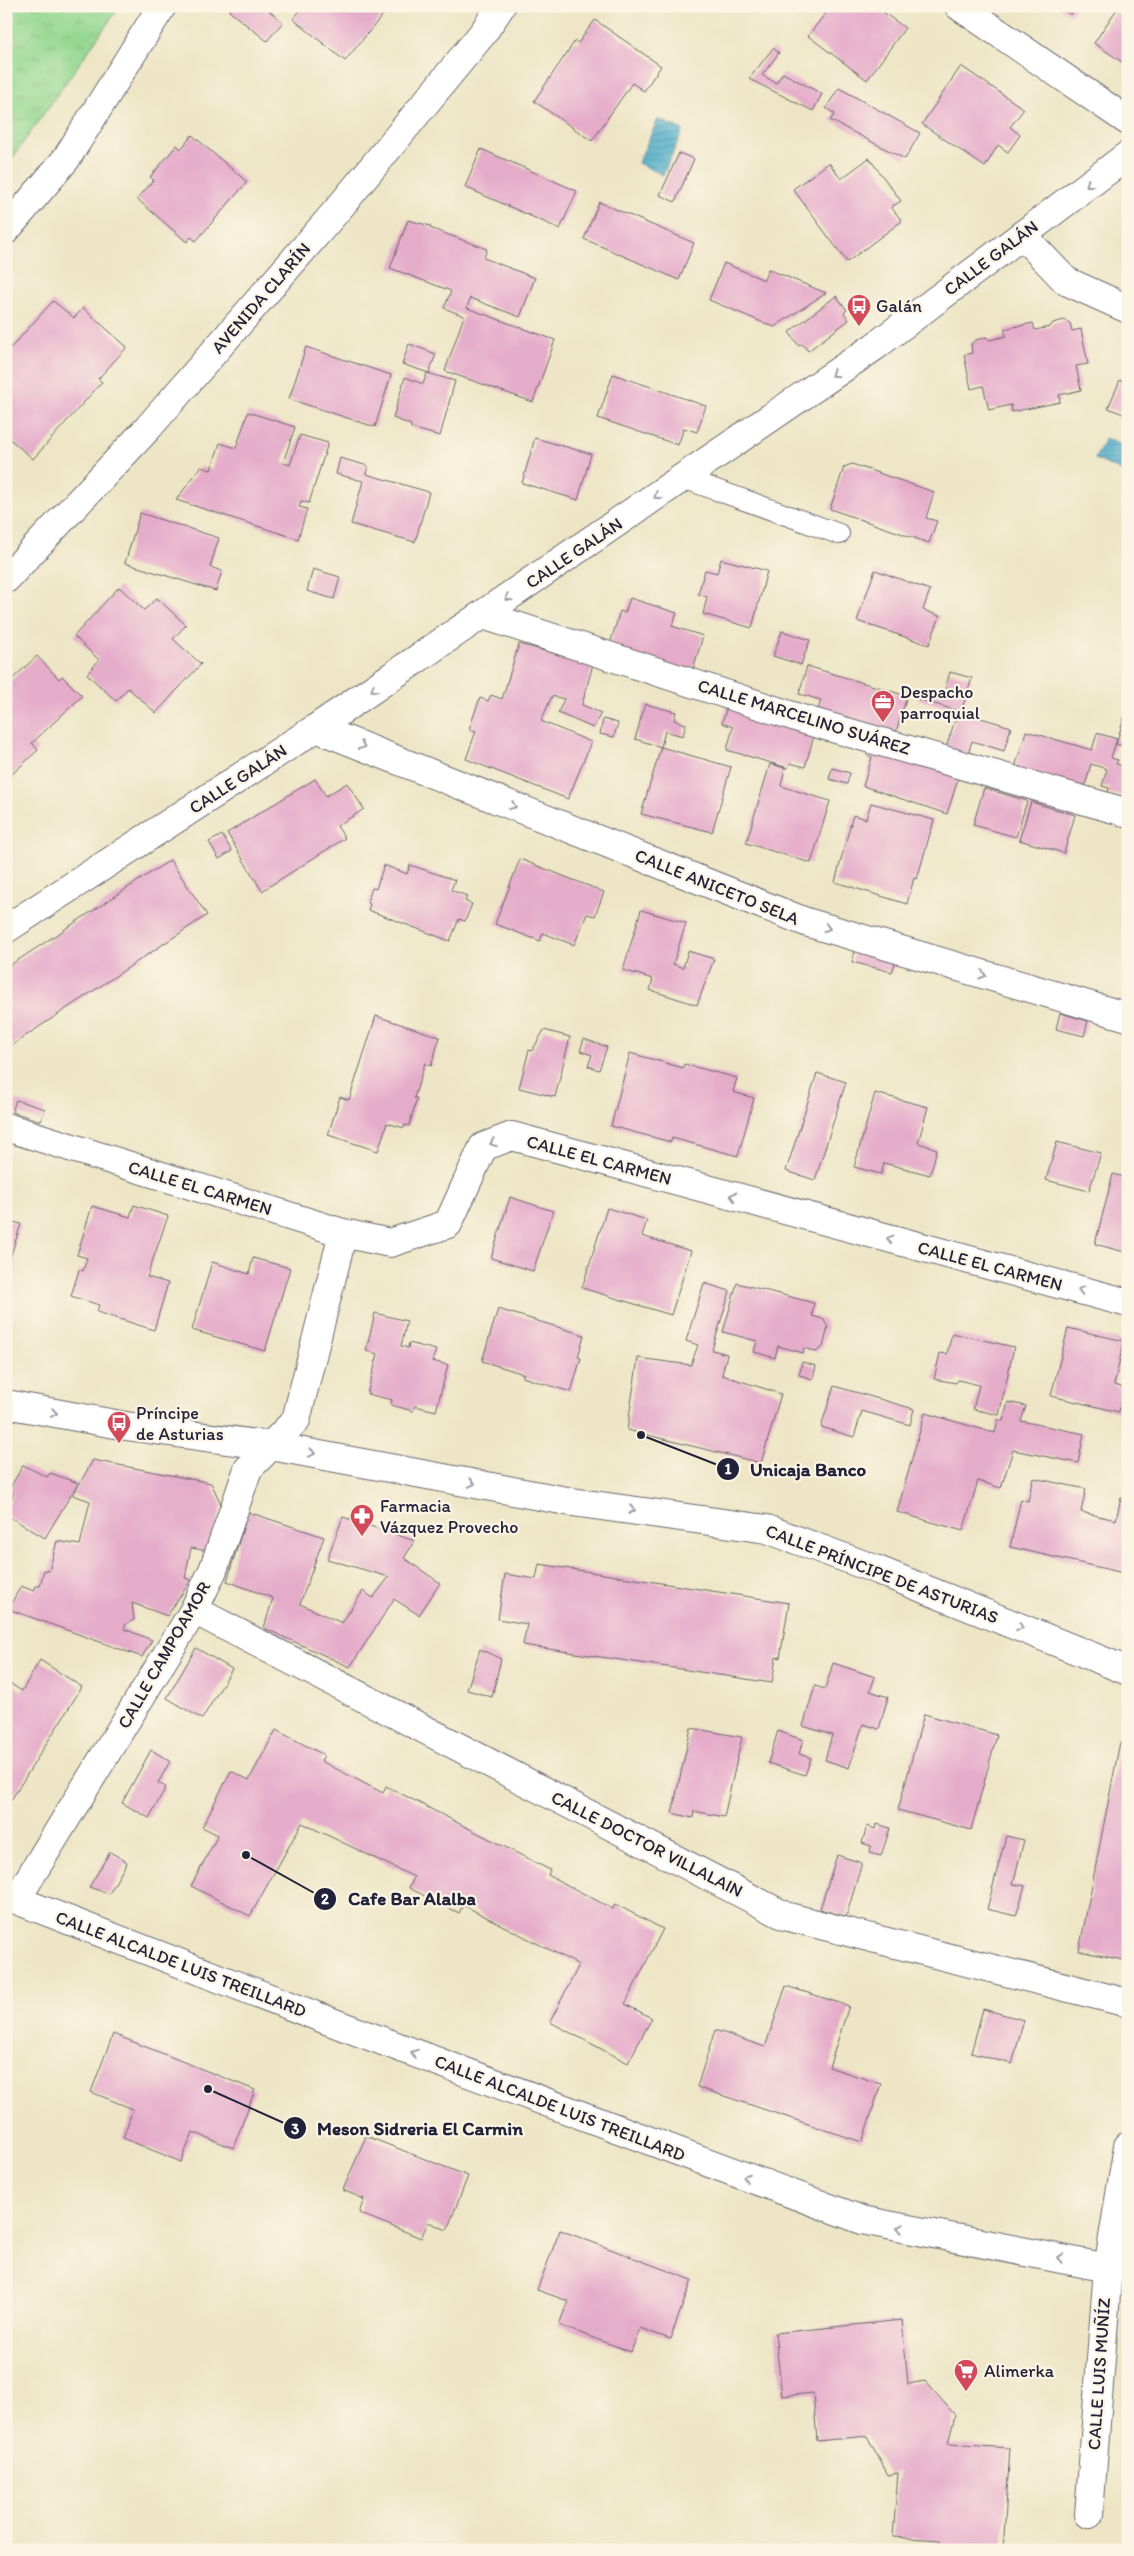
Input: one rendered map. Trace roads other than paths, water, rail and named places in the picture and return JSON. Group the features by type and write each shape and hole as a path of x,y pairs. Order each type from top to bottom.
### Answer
{"street":[{"path":"6,230 66,159 162,6"},
{"name":"AVENIDA CLARÍN","path":"6,579 148,428 340,208 483,33 501,6"},
{"path":"959,6 1128,121"},
{"name":"CALLE GALÁN","path":"6,929 316,728 874,347 1128,155"},
{"path":"1022,235 1066,281 1128,309"},
{"name":"CALLE MARCELINO SUÁREZ","path":"483,615 805,720 1128,813"},
{"name":"CALLE ANICETO SELA","path":"316,728 806,922 1128,1017"},
{"name":"CALLE EL CARMEN","path":"6,1127 344,1233 390,1243 448,1224 482,1147 512,1136 1128,1303"},
{"name":"CALLE CAMPOAMOR","path":"11,1898 194,1610 214,1570 248,1469 296,1420 344,1233"},
{"name":"CALLE PRÍNCIPE DE ASTURIAS","path":"6,1404 126,1426 271,1446 572,1502 766,1529 875,1569 1128,1670"},
{"name":"CALLE DOCTOR VILLALAIN","path":"194,1610 785,1916 1128,2003"},
{"name":"CALLE ALCALDE LUIS TREILLARD","path":"11,1898 337,2024 862,2220 1118,2268"},
{"name":"CALLE LUIS MUÑÍZ","path":"1089,2514 1118,2268 1128,2146"}],"lane":[{"path":"683,478 839,534"}],"water":[{"path":"658,119 683,130 663,175 638,163"},
{"path":"1105,438 1128,448 1128,474 1095,459"}],"place":[{"name":"Galán","path":"859,327"},
{"name":"Despacho parroquial","path":"883,723"},
{"name":"Unicaja Banco","path":"641,1435"},
{"name":"Príncipe de Asturias","path":"119,1444"},
{"name":"Farmacia Vázquez Provecho","path":"362,1537"},
{"name":"Cafe Bar Alalba","path":"246,1855"},
{"name":"Meson Sidreria El Carmin","path":"208,2089"},
{"name":"Alimerka","path":"966,2392"}]}
